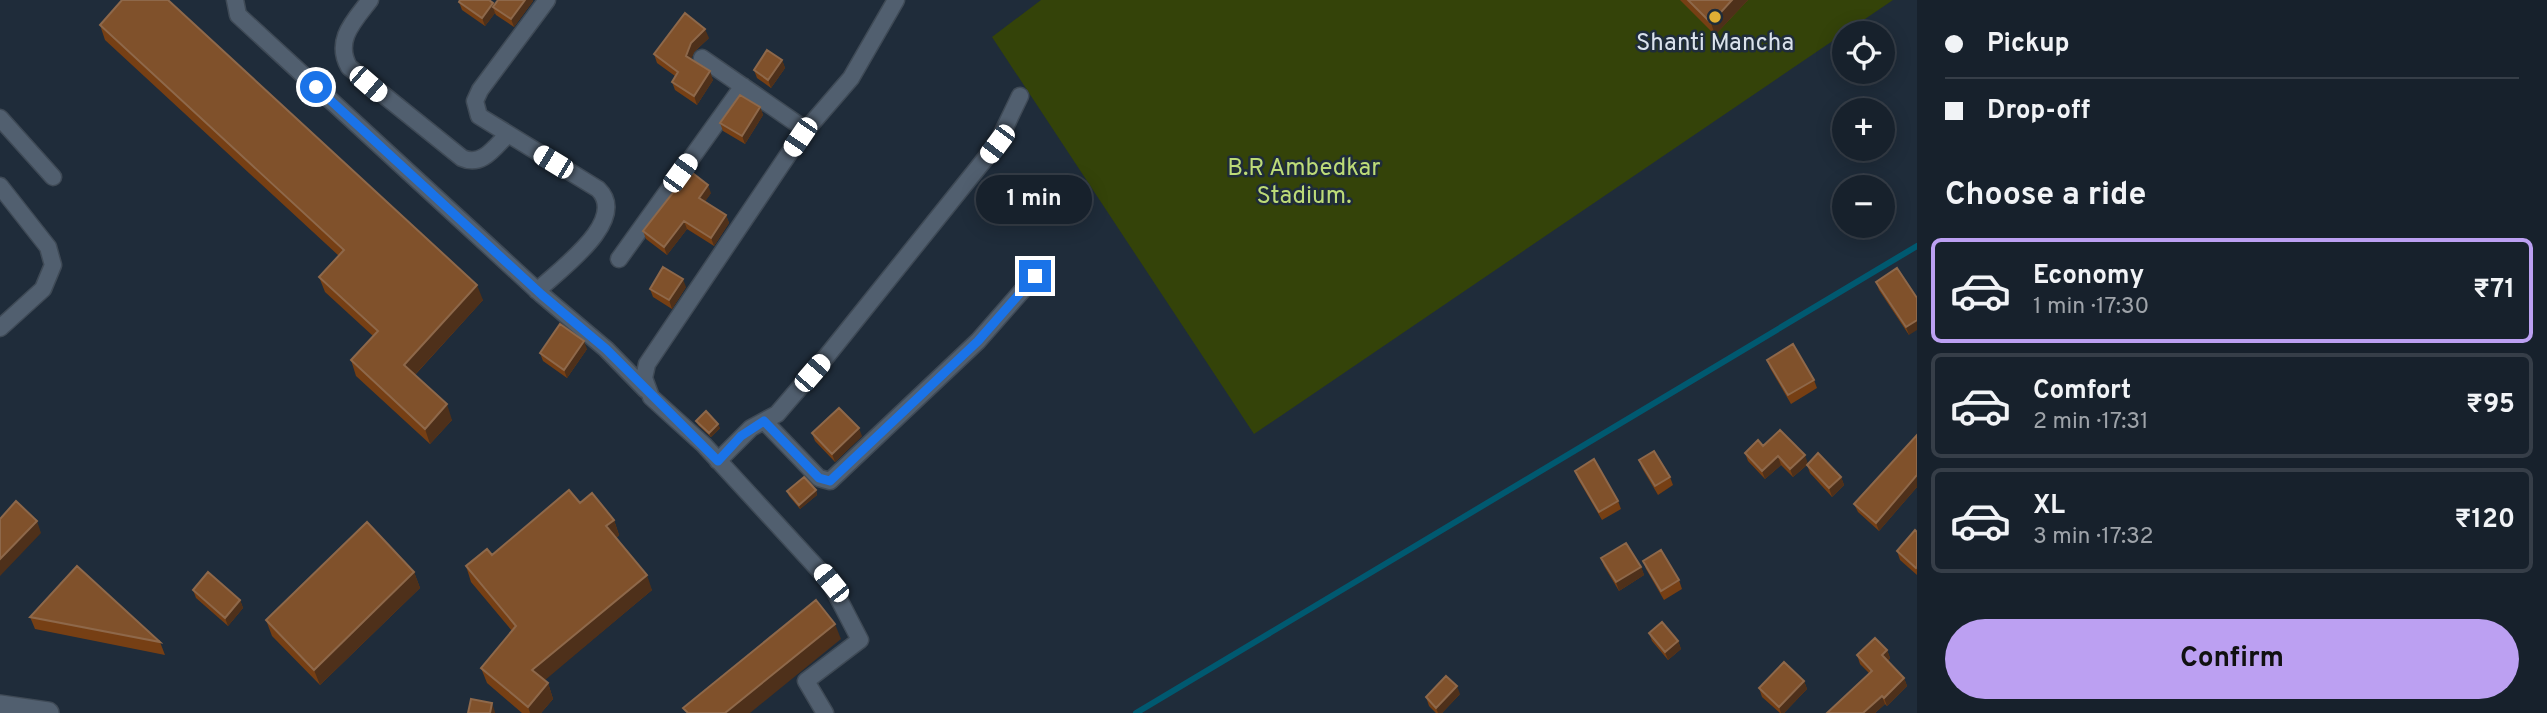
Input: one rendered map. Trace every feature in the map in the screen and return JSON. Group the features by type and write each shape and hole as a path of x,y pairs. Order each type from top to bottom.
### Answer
{"street":[{"path":"235,0 239,15 537,290 606,349 718,461 831,583 860,640 806,681 825,713"},
{"path":"370,0 346,32 343,43 349,67 462,158 472,162 481,160 508,135"},
{"path":"537,290 599,231 608,209 606,196 478,116 475,101 480,90 547,0"},
{"path":"646,390 644,377 647,364 806,130 851,78 897,0"},
{"path":"702,58 806,130"},
{"path":"619,259 743,86"},
{"path":"718,461 741,436 790,400 944,214 997,144 1020,96"},
{"path":"0,118 53,177"},
{"path":"0,186 48,247 53,265 43,289 0,328"},
{"path":"764,421 819,478 830,481 978,341 1035,276"},
{"path":"0,706 48,713"}],"green space":[{"name":"B.R Ambedkar Stadium.","path":"1041,0 1893,0 1862,21 1832,21 1832,41 1254,434 992,37"}],"building":[{"path":"122,0 168,0 477,285 404,365 447,404 425,429 351,360 378,331 319,277 344,250 100,25"},
{"path":"489,0 493,3 482,18 459,2"},
{"path":"498,0 525,0 511,19 493,7"},
{"path":"1688,0 1732,0 1711,23"},
{"path":"685,13 705,29 691,43 686,56 710,71 694,96 672,82 678,72 654,54"},
{"path":"767,50 782,60 768,80 754,70"},
{"path":"740,95 760,107 742,136 720,123"},
{"path":"690,171 708,185 699,198 726,215 711,238 684,221 664,247 643,231"},
{"path":"663,267 683,279 669,300 650,289"},
{"path":"1897,268 1917,298 1917,320 1906,327 1876,282"},
{"path":"560,324 584,341 564,370 540,353"},
{"path":"1793,344 1814,380 1788,395 1767,360"},
{"path":"839,408 859,428 832,454 812,433"},
{"path":"706,411 718,424 709,433 696,421"},
{"path":"1780,430 1805,455 1790,469 1778,456 1762,471 1745,453 1758,440 1763,446"},
{"path":"1917,435 1917,475 1876,523 1854,504"},
{"path":"1654,451 1670,477 1655,486 1639,460"},
{"path":"1818,453 1841,477 1829,488 1807,465"},
{"path":"1594,459 1618,501 1599,512 1575,471"},
{"path":"804,477 816,490 799,505 787,491"},
{"path":"569,490 580,503 592,493 614,520 606,526 647,575 532,670 548,683 528,707 481,668 516,626 466,566 487,549 492,555"},
{"path":"16,501 37,521 0,559 0,519"},
{"path":"367,522 414,572 314,670 266,620"},
{"path":"1915,530 1917,532 1916,568 1897,551"},
{"path":"1626,543 1641,567 1616,582 1601,558"},
{"path":"1661,550 1679,580 1661,591 1643,561"},
{"path":"77,566 160,642 30,617"},
{"path":"208,572 240,600 225,618 193,590"},
{"path":"816,600 835,624 725,713 688,713 683,708"},
{"path":"1662,622 1678,641 1665,652 1649,633"},
{"path":"1875,638 1887,650 1882,655 1904,678 1884,698 1882,696 1863,713 1827,713 1872,671 1857,655"},
{"path":"1784,662 1804,681 1779,707 1759,688"},
{"path":"1446,676 1457,686 1436,708 1426,697"},
{"path":"471,699 492,703 490,713 468,713"}],"waterway":[{"path":"1136,713 1917,246"}],"place":[{"name":"Shanti Mancha","path":"1715,17"}],"route":[{"path":"316,87 551,304 606,349 651,397 718,461 741,436 764,421 819,478 830,481 940,374 978,341 1035,276"}]}
